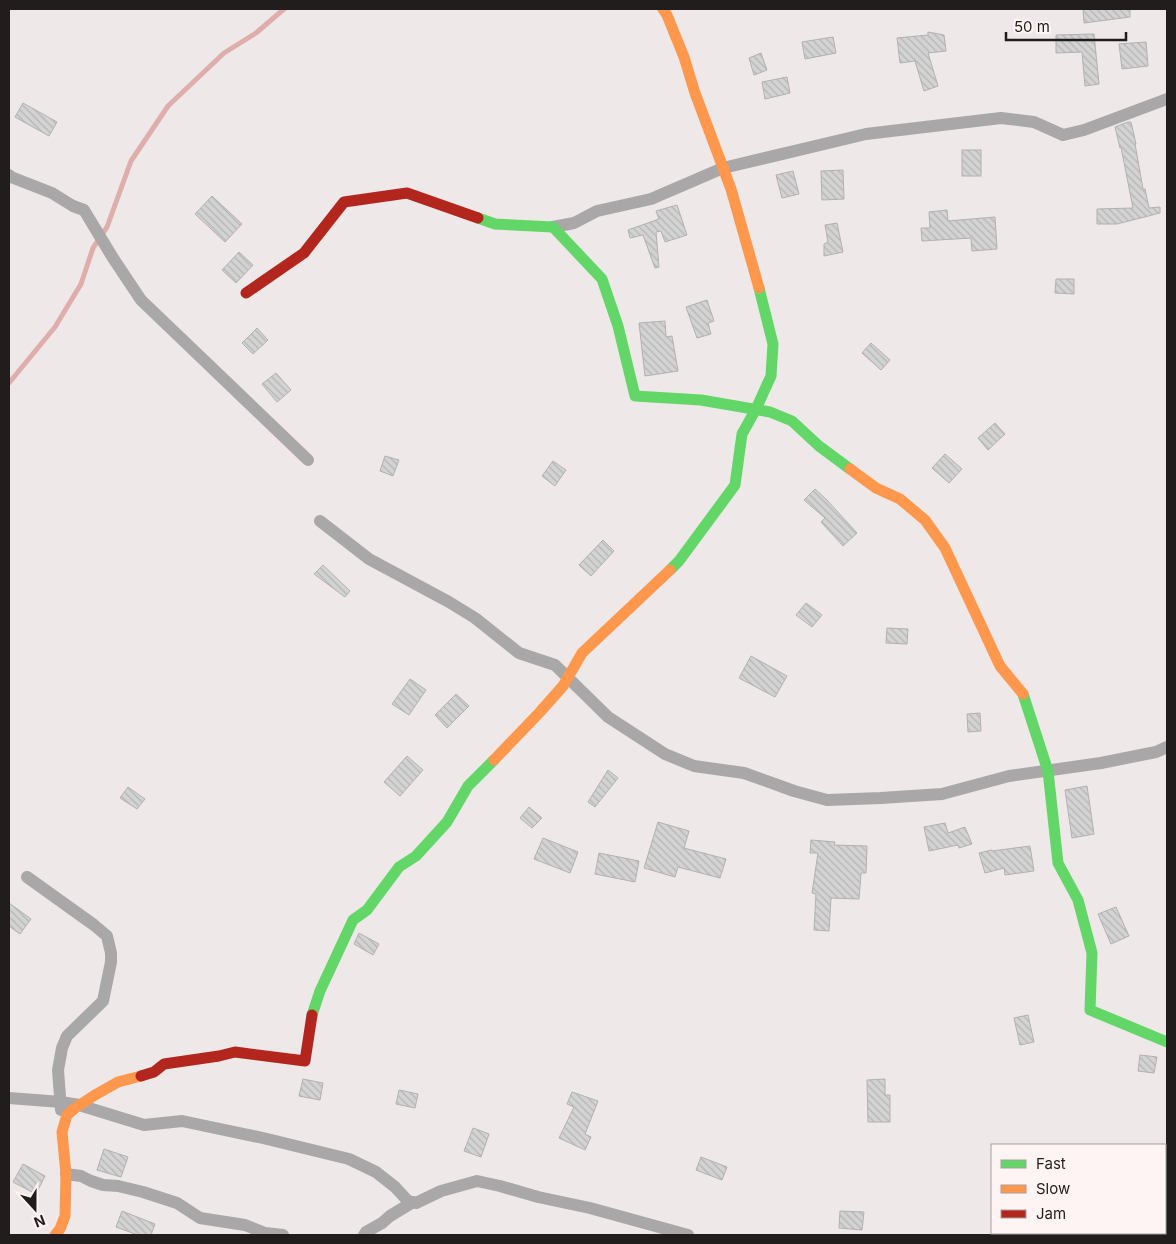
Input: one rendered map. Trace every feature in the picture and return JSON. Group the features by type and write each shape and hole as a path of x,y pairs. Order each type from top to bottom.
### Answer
{"street":[{"path":"62,1132 66,1116 79,1105 118,1082 154,1072 164,1064 235,1052 305,1061 311,1018 320,991 353,920 367,910 399,867 416,856 447,822 468,786 563,686 582,653 678,561 735,485 742,434 771,376 773,344 731,189 695,93 684,57 663,9"},
{"path":"246,293 304,253 344,202 407,193 495,224 553,227 574,223 597,211 651,199 723,168 866,134 1001,118 1034,122 1063,135 1084,130 1167,99"},
{"path":"9,175 52,193 73,206 84,210 141,300 308,460"},
{"path":"553,227 602,279 618,326 634,396 701,400 770,412 792,421 819,446 876,488 900,498 926,520 945,548 1000,666 1023,693 1048,771 1058,863 1078,900 1092,953 1090,1010 1167,1042"},
{"path":"320,521 369,559 475,618 519,653 555,665 608,717 665,754 694,766 744,773 794,791 827,800 942,794 1009,776 1101,763 1156,752 1167,747"},
{"path":"27,877 107,936 111,953 103,1001 67,1036 62,1048 58,1070 66,1174 65,1216 60,1229 55,1235"},
{"path":"9,1098 79,1105 144,1124 182,1121 264,1138 349,1159 376,1172 394,1186 408,1201 416,1203 442,1191 477,1181 538,1198 590,1208 688,1235"},
{"path":"66,1174 81,1176 103,1185 118,1186 143,1192 178,1203 200,1218 245,1225 265,1232 283,1235"},
{"path":"364,1235 413,1202"}],"building":[{"path":"1083,9 1130,9 1130,17 1084,23"},
{"path":"928,32 944,35 946,51 928,53 938,86 924,91 915,61 900,63 897,38 928,35"},
{"path":"1094,34 1099,84 1085,86 1082,52 1056,53 1056,35"},
{"path":"833,37 836,53 805,59 802,42"},
{"path":"1146,42 1148,66 1122,69 1119,44"},
{"path":"761,53 767,70 754,75 749,58"},
{"path":"787,77 790,93 765,99 762,82"},
{"path":"23,103 57,122 49,136 15,117"},
{"path":"1131,122 1143,189 1145,189 1149,208 1160,207 1160,213 1117,224 1097,224 1097,209 1133,208 1121,147 1115,127"},
{"path":"962,150 981,150 981,176 962,176"},
{"path":"843,170 844,199 822,200 821,171"},
{"path":"793,171 799,194 782,198 776,175"},
{"path":"212,196 242,224 225,242 195,214"},
{"path":"677,205 687,235 665,242 661,231 656,232 659,267 655,268 643,235 630,238 628,230 659,219 656,211"},
{"path":"947,210 948,221 995,217 997,249 972,251 971,238 922,241 921,228 930,228 929,212"},
{"path":"837,223 843,252 824,256 824,244 828,242 825,225"},
{"path":"239,252 253,265 236,283 222,270"},
{"path":"1056,279 1074,279 1074,294 1055,293"},
{"path":"707,300 714,321 708,323 711,334 697,338 686,307"},
{"path":"665,321 666,337 672,336 678,371 645,376 639,323"},
{"path":"257,328 268,340 253,354 242,343"},
{"path":"871,343 890,360 881,370 862,353"},
{"path":"276,373 291,390 277,402 262,384"},
{"path":"995,423 1005,434 988,450 978,438"},
{"path":"945,454 962,469 949,483 932,468"},
{"path":"385,456 399,460 393,476 380,471"},
{"path":"553,461 566,470 555,486 542,476"},
{"path":"815,489 857,533 843,546 821,522 825,518 804,500"},
{"path":"603,540 614,551 591,576 579,565"},
{"path":"323,565 350,591 345,597 314,574"},
{"path":"806,603 822,615 812,627 796,615"},
{"path":"887,628 908,629 907,644 886,643"},
{"path":"751,656 787,676 775,697 739,678"},
{"path":"410,679 426,690 409,715 392,704"},
{"path":"456,694 469,706 447,728 435,715"},
{"path":"980,713 981,731 968,732 967,714"},
{"path":"407,756 423,770 400,796 384,782"},
{"path":"608,770 618,778 595,807 588,802"},
{"path":"1087,786 1094,834 1072,838 1065,790"},
{"path":"128,787 145,799 137,809 120,798"},
{"path":"529,807 542,818 532,828 520,818"},
{"path":"658,822 689,831 684,848 726,859 720,878 678,867 675,877 644,868"},
{"path":"945,823 948,833 965,827 972,844 959,848 958,845 929,851 924,827"},
{"path":"543,838 578,852 570,873 534,859"},
{"path":"811,840 835,842 834,845 867,846 866,873 861,873 859,899 831,898 829,931 814,930 816,894 812,893 818,853 810,853"},
{"path":"1030,846 1034,871 1005,875 1004,868 985,873 979,853"},
{"path":"599,853 639,861 635,882 595,874"},
{"path":"9,903 31,919 20,934 9,926"},
{"path":"1116,907 1129,936 1111,944 1098,914"},
{"path":"359,933 379,944 373,955 354,944"},
{"path":"1028,1015 1034,1042 1020,1045 1014,1018"},
{"path":"1140,1055 1157,1057 1154,1073 1138,1071"},
{"path":"303,1079 323,1083 320,1100 299,1096"},
{"path":"885,1079 885,1095 890,1095 890,1122 868,1122 867,1080"},
{"path":"399,1090 418,1094 415,1108 396,1104"},
{"path":"572,1092 598,1101 585,1134 591,1137 585,1150 559,1138 574,1107 567,1104"},
{"path":"473,1128 489,1134 481,1157 464,1151"},
{"path":"104,1149 128,1157 121,1177 97,1170"},
{"path":"701,1157 727,1167 722,1180 696,1170"},
{"path":"23,1164 45,1176 36,1194 13,1182"},
{"path":"122,1211 155,1224 151,1235 138,1235 116,1227"},
{"path":"840,1211 864,1212 862,1230 839,1228"}],"waterway":[{"path":"9,383 55,327 81,284 93,248 107,227 131,161 168,106 224,53 256,33 284,9"}],"traffic: fast":[{"path":"478,218 495,224 553,227 602,279 618,326 635,396 701,400 770,412 792,421 819,446 850,469"},
{"path":"670,570 679,561 735,485 742,434 771,376 773,344 759,288"},
{"path":"1023,694 1048,771 1058,863 1078,900 1092,953 1090,1010 1167,1042"},
{"path":"312,1015 320,991 353,920 367,910 399,867 416,856 447,822 468,786 494,760"}],"traffic: slow":[{"path":"663,9 684,57 695,93 731,189 759,288"},
{"path":"850,469 876,488 900,499 925,520 945,548 1000,666 1023,694"},
{"path":"494,760 563,686 582,653 670,570"},
{"path":"55,1235 60,1229 65,1216 66,1174 62,1132 67,1115 95,1095 118,1082 141,1076"}],"traffic: jam":[{"path":"246,293 304,253 344,202 407,193 478,218"},
{"path":"141,1076 154,1072 164,1064 235,1052 305,1061 312,1015"}]}
